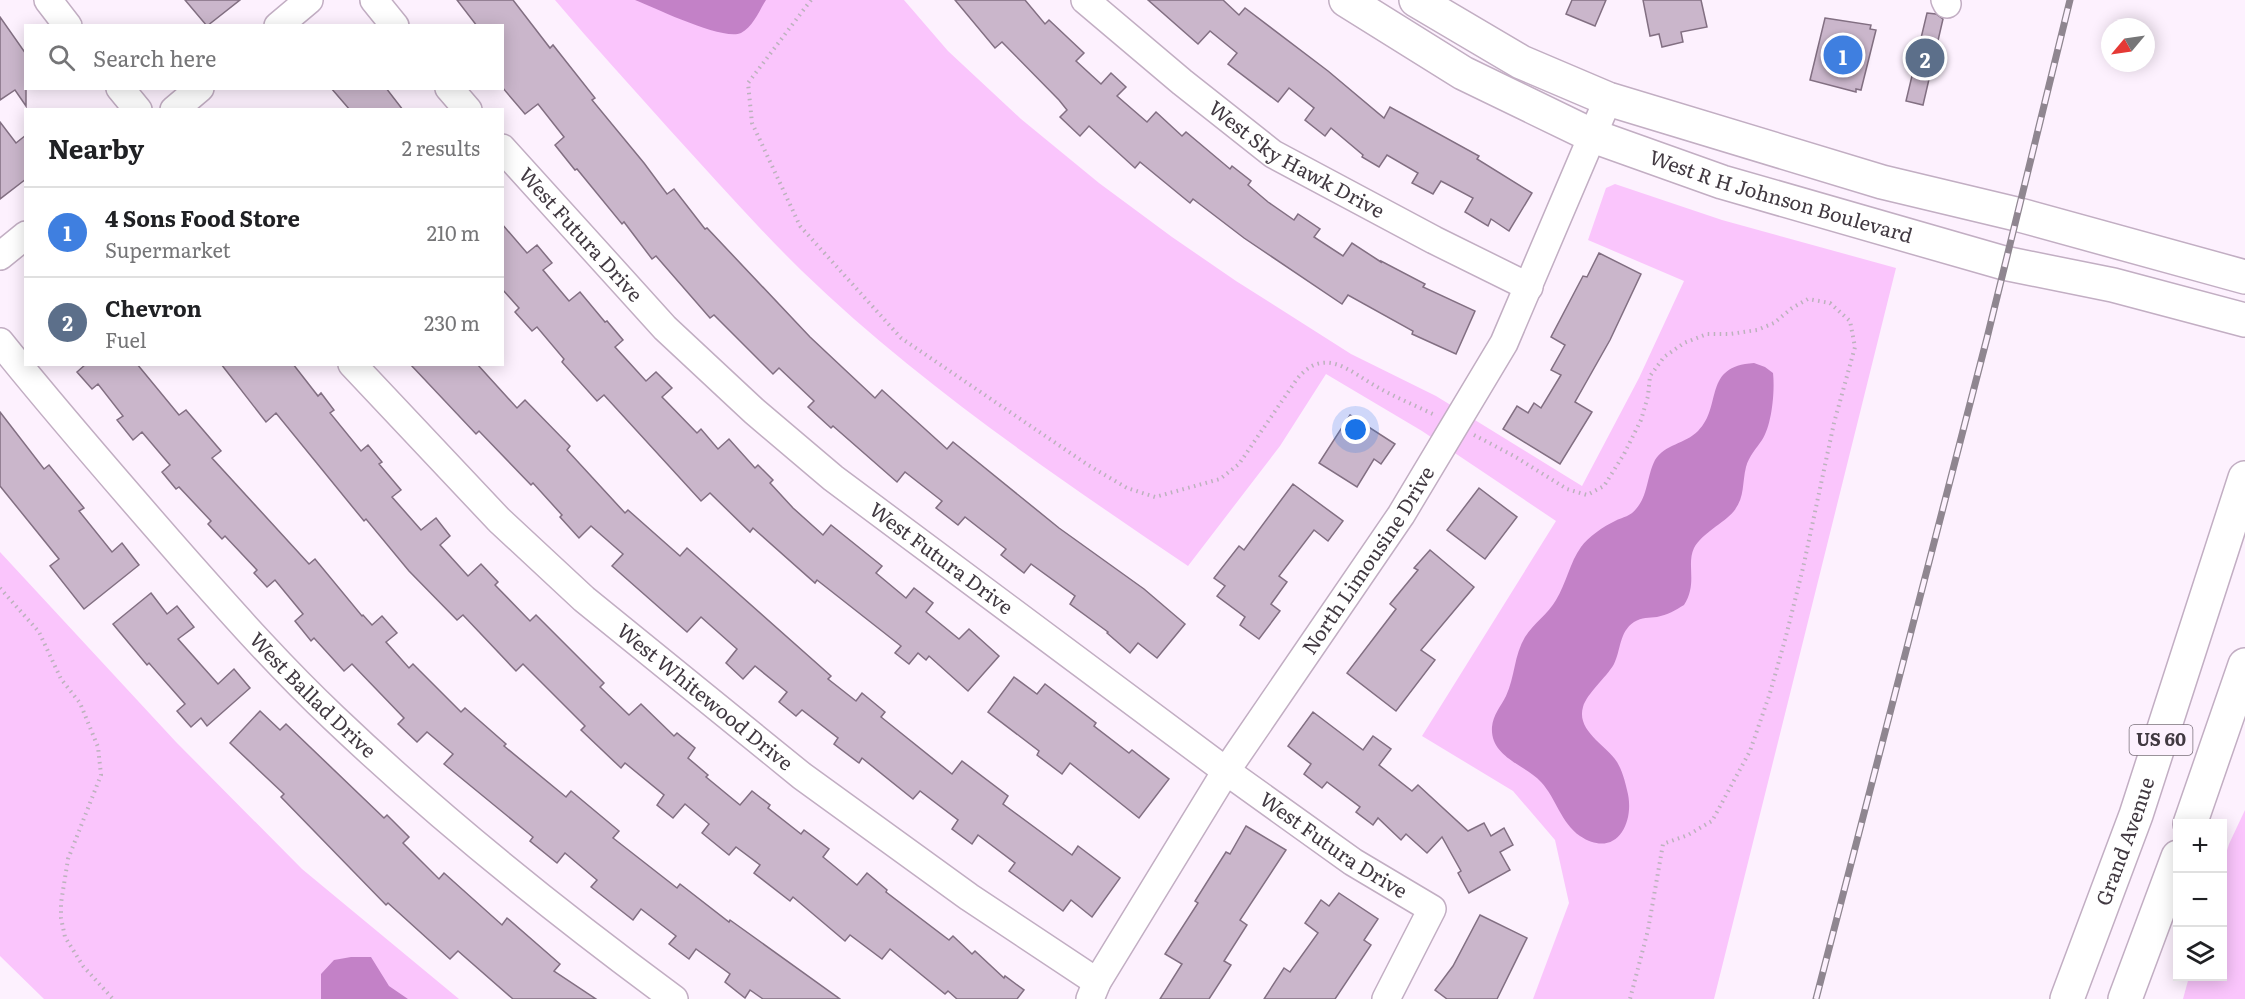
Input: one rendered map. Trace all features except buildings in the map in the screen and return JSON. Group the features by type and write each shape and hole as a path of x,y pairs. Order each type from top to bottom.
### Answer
{"main road":[{"name":"West R H Johnson Boulevard","path":"1346,0 1418,47 1463,72 1593,136 1722,182 2004,263 2113,285 2245,320"},
{"path":"1416,0 1521,62 1608,99 1874,180 2016,214 2245,277"},
{"path":"1861,223 1874,180"},
{"name":"Grand Avenue","path":"2067,999 2136,815 2245,478"},
{"name":"US 60","path":"2192,819 2245,665"},
{"path":"2202,791 2245,745"},
{"path":"2125,999 2173,870"}],"street":[{"path":"48,0 66,24"},
{"path":"280,24 309,0"},
{"path":"374,0 393,24"},
{"name":"West Sky Hawk Drive","path":"1085,0 1182,82 1273,154 1528,287"},
{"path":"122,90 136,108"},
{"path":"176,108 198,90"},
{"path":"451,90 466,108"},
{"name":"North Limousine Drive","path":"1093,991 1226,771 1401,515 1504,343 1608,99"},
{"name":"West Futura Drive","path":"504,150 665,328 754,411 833,478 1226,771 1353,862 1432,909 1386,999"},
{"path":"0,256 24,237"},
{"name":"West Ballad Drive","path":"0,342 77,438 227,607 332,717 423,801 674,999"},
{"name":"West Whitewood Drive","path":"354,366 499,520 601,613 802,776 969,897 1093,991"}],"path":[{"path":"811,0 748,83 752,123 800,226 901,338 1088,465 1127,488 1155,496 1220,479 1239,464 1302,373 1317,363 1326,362 1349,369 1379,388 1514,456 1567,489 1587,495 1604,486 1624,454 1641,420 1648,396 1650,376 1664,357 1683,343 1707,334 1730,334 1757,330 1774,323 1792,308 1808,299 1830,303 1850,321 1855,347 1834,423 1803,568 1770,693 1750,751 1712,821 1688,835 1662,844 1648,930 1630,999"},
{"path":"0,588 39,632 61,679 80,703 98,747 101,775 68,859 61,918 65,937 83,966 113,999"}],"shaded area":[{"path":"555,0 904,0 948,51 1021,119 1099,183 1172,237 1236,281 1351,354 1436,396 1582,486 1639,378 1684,281 1588,240 1606,188 1615,184 1722,220 1896,268 1714,999 1533,999 1569,903 1555,840 1513,791 1422,736 1556,521 1422,431 1326,374 1280,446 1188,566 989,427 893,352 847,312 802,271 751,219"},
{"path":"635,0 766,0 749,27 741,33 732,34 705,28"},
{"path":"1754,363 1773,373 1772,408 1765,434 1747,463 1738,506 1694,548 1690,589 1684,605 1664,615 1640,619 1629,626 1623,636 1614,664 1588,696 1583,707 1582,716 1588,730 1619,765 1629,802 1626,825 1620,834 1604,843 1593,842 1573,831 1541,782 1509,759 1496,746 1492,727 1494,718 1509,689 1521,644 1556,600 1581,547 1601,529 1629,515 1640,504 1655,460 1664,451 1698,431 1710,410 1720,379 1727,371"},
{"path":"0,552 176,742 302,869 459,999 44,999 0,956"},
{"path":"2245,810 2245,999 2183,999 2188,981 2227,981 2227,850"},
{"path":"371,957 389,986 408,999 321,999 321,974 334,960"}],"railway":[{"path":"1816,999 1987,338 2070,0"}],"place":[{"name":"4 Sons Food Store","path":"1843,55"},
{"name":"Chevron","path":"1925,58"}]}
